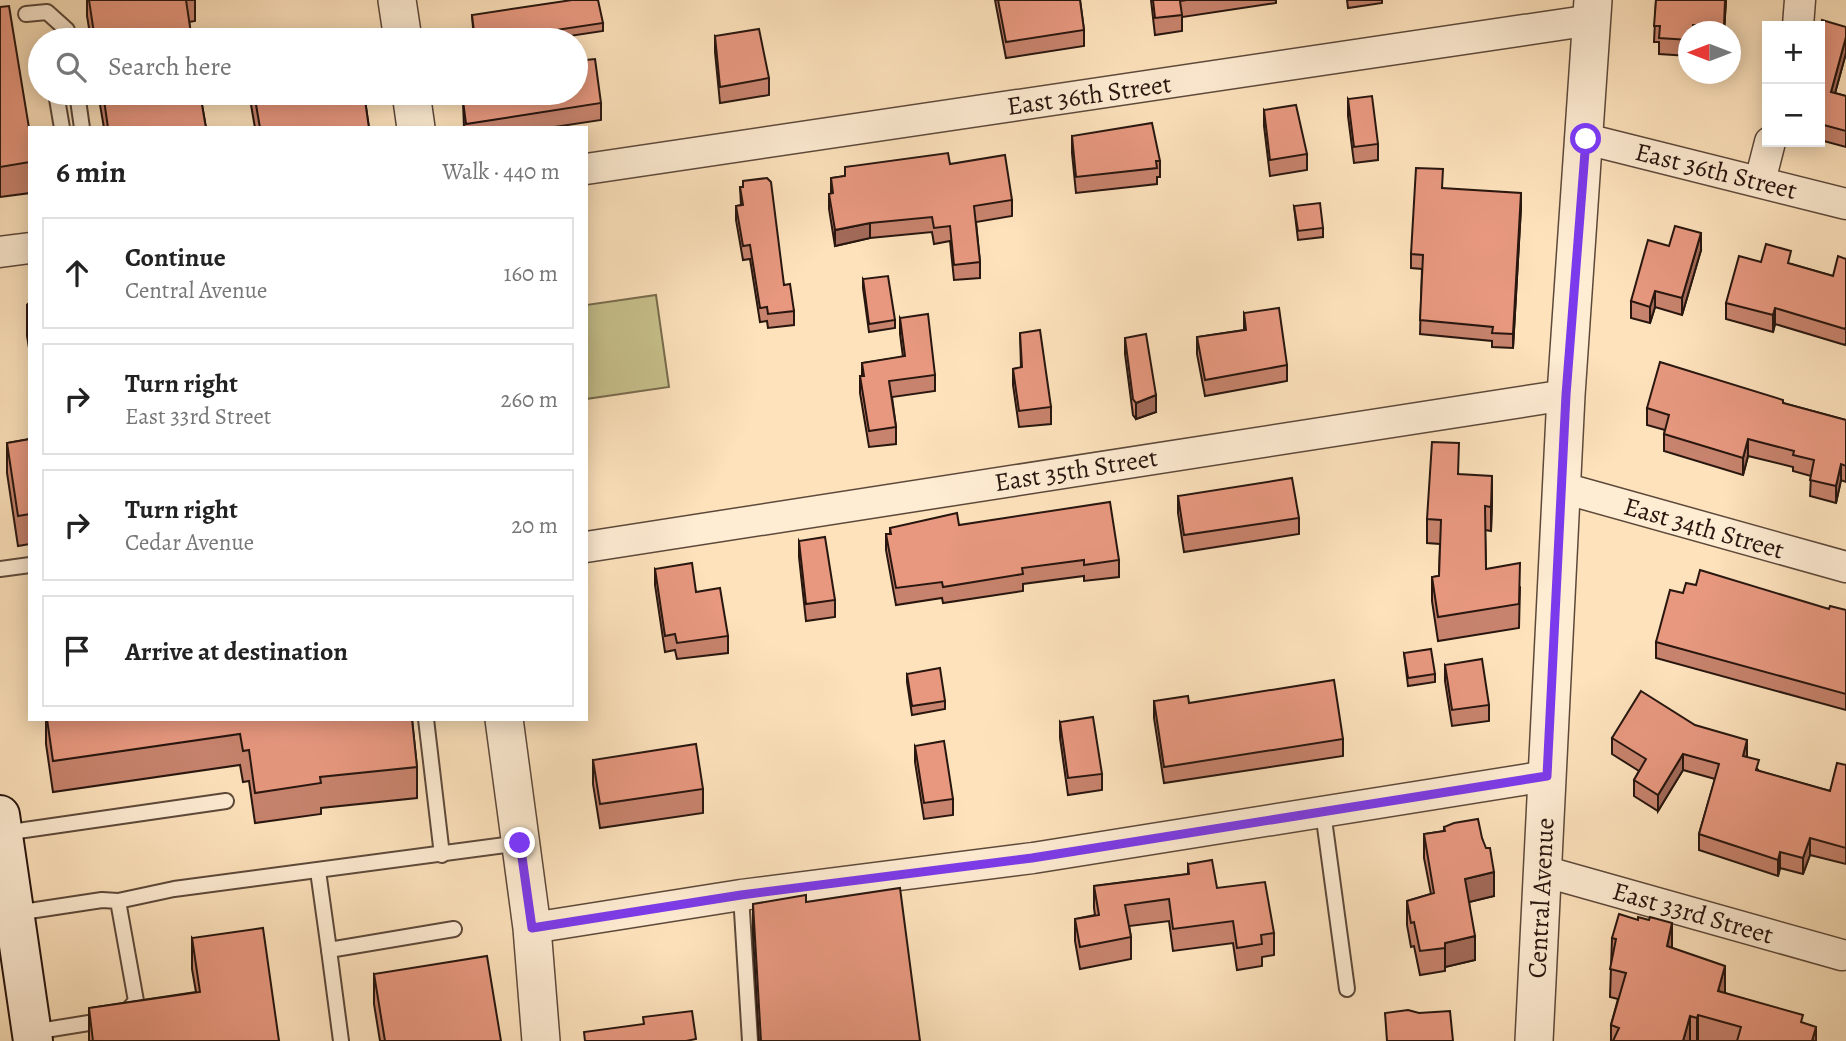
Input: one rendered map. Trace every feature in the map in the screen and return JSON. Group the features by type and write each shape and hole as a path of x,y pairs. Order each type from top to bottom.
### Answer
{"main road":[{"path":"1,824 9,904 33,1037"}],"street":[{"path":"397,0 401,28"},
{"path":"1798,21 1800,0"},
{"name":"Central Avenue","path":"1534,1041 1566,395 1593,10"},
{"name":"East 36th Street","path":"588,169 1593,10"},
{"path":"413,105 416,126"},
{"name":"East 36th Street","path":"1586,139 1846,204"},
{"path":"1759,181 1769,147"},
{"path":"0,252 28,248"},
{"name":"East 35th Street","path":"588,547 687,529 1566,395"},
{"name":"East 34th Street","path":"1563,488 1846,567"},
{"path":"504,721 532,928 541,1041"},
{"path":"532,928 741,895 1032,858 1547,776"},
{"name":"East 33rd Street","path":"1543,871 1842,955"}],"lane":[{"path":"26,14 47,12 65,28"},
{"path":"58,105 62,126"},
{"path":"79,105 82,126"},
{"path":"0,569 28,565"},
{"path":"426,721 442,855"},
{"path":"1,824 226,801"},
{"path":"1323,812 1347,989"},
{"path":"9,904 118,901 174,889 520,843"},
{"path":"318,870 341,1041"},
{"path":"741,895 750,1041"},
{"path":"33,1037 121,1017 136,1001 118,901"},
{"path":"329,950 454,929"}],"shaded area":[{"path":"656,295 669,387 588,399 588,305"}],"building":[{"path":"89,0 186,0 190,28 93,28"},
{"path":"572,0 598,0 603,23 569,28 474,28 472,15"},
{"path":"998,0 1080,0 1084,30 1006,42"},
{"path":"1153,0 1187,0 1180,1 1182,15 1155,18"},
{"path":"1656,0 1725,0 1724,21 1678,21 1678,39 1659,38 1660,26 1654,26"},
{"path":"9,6 29,126 28,162 0,167 0,7"},
{"path":"1822,20 1846,27 1846,37 1831,92 1846,96 1846,131 1825,125 1825,21"},
{"path":"759,29 769,78 720,87 715,36"},
{"path":"595,59 601,103 466,124 464,105 588,105 588,60"},
{"path":"1372,96 1378,144 1354,147 1348,99"},
{"path":"105,105 202,105 206,126 108,126"},
{"path":"256,105 366,105 369,126 260,126"},
{"path":"1296,105 1307,154 1270,160 1264,110"},
{"path":"1152,123 1160,161 1156,161 1157,168 1076,177 1072,136"},
{"path":"948,153 950,164 1005,155 1012,200 974,206 980,262 954,265 950,226 934,228 932,217 870,223 835,230 829,194 833,193 831,178 845,176 845,167"},
{"path":"1416,168 1443,169 1442,188 1521,193 1513,334 1492,333 1493,327 1420,320 1423,255 1411,254"},
{"path":"767,178 771,182 784,285 790,284 794,311 768,314 767,307 760,308 750,245 743,246 736,206 743,205 740,187 743,187 743,181"},
{"path":"1320,203 1323,228 1298,231 1294,206"},
{"path":"1675,226 1701,233 1682,298 1655,291 1650,307 1631,301 1648,240 1669,246"},
{"path":"1766,244 1791,251 1788,263 1833,276 1838,256 1846,259 1845,329 1775,308 1773,315 1726,303 1739,256 1761,262"},
{"path":"888,276 895,320 869,324 863,279"},
{"path":"1279,308 1287,365 1205,380 1197,337 1246,330 1244,313"},
{"path":"928,314 935,375 889,381 896,427 869,431 860,376 864,376 862,363 905,356 900,318"},
{"path":"1040,330 1051,407 1019,411 1013,369 1022,367 1020,333"},
{"path":"1146,334 1156,395 1136,403 1133,399 1125,338"},
{"path":"1660,362 1783,400 1783,403 1846,420 1846,466 1841,464 1836,486 1810,480 1814,460 1793,455 1794,451 1748,439 1743,458 1664,434 1669,415 1647,408"},
{"path":"28,439 28,514 18,516 7,443"},
{"path":"1432,442 1459,443 1458,474 1492,476 1491,507 1485,506 1486,569 1520,563 1519,604 1438,617 1432,577 1439,576 1441,520 1427,519"},
{"path":"1292,478 1299,518 1184,535 1178,496"},
{"path":"1110,502 1119,560 1084,565 1084,560 1022,568 1023,574 943,587 942,582 896,588 886,534 891,534 890,528 957,513 959,525"},
{"path":"825,537 835,600 806,604 799,541"},
{"path":"692,563 696,592 720,588 728,636 677,643 675,634 665,636 655,569"},
{"path":"1700,570 1829,609 1830,606 1846,610 1846,694 1656,642 1670,590 1683,593 1686,583 1696,585"},
{"path":"1431,649 1435,674 1408,678 1404,653"},
{"path":"1482,659 1489,705 1452,710 1445,665"},
{"path":"940,668 945,701 912,706 907,674"},
{"path":"1334,680 1343,739 1164,767 1154,701 1188,696 1189,703"},
{"path":"1641,691 1695,725 1747,740 1743,756 1759,760 1756,770 1830,791 1837,763 1846,765 1846,848 1810,838 1803,858 1780,852 1778,860 1699,834 1719,764 1683,754 1658,795 1634,780 1646,759 1612,738"},
{"path":"1093,717 1102,774 1068,778 1060,722"},
{"path":"47,721 412,721 417,767 320,777 321,783 255,793 249,750 243,751 240,734 53,761"},
{"path":"944,741 953,799 924,803 915,746"},
{"path":"696,744 703,789 600,804 593,760"},
{"path":"1478,819 1486,848 1490,848 1494,872 1465,879 1475,936 1445,943 1445,948 1420,951 1407,901 1434,893 1424,834 1445,831 1444,827 1454,823"},
{"path":"1212,860 1217,888 1265,882 1274,933 1261,935 1262,944 1237,948 1233,921 1173,929 1169,899 1125,905 1131,937 1080,947 1075,919 1099,915 1094,886 1189,874 1188,864"},
{"path":"900,888 920,1041 761,1041 753,904 806,895 806,902"},
{"path":"1619,914 1638,920 1638,917 1649,920 1650,917 1672,923 1667,946 1725,966 1718,991 1803,1015 1801,1022 1816,1027 1812,1041 1737,1041 1741,1027 1698,1015 1697,1018 1690,1016 1683,1041 1613,1041 1619,1028 1611,1025 1626,973 1610,969 1616,939 1612,938"},
{"path":"263,928 279,1041 93,1041 89,1008 200,992 192,938"},
{"path":"487,956 501,1041 385,1041 374,974"},
{"path":"1408,1010 1419,1013 1450,1011 1453,1041 1387,1041 1385,1013"},
{"path":"692,1011 696,1039 585,1041 584,1032 644,1024 643,1017"}],"route":[{"path":"520,843 532,928 741,895 1032,858 1547,776 1566,395 1586,139"}]}
